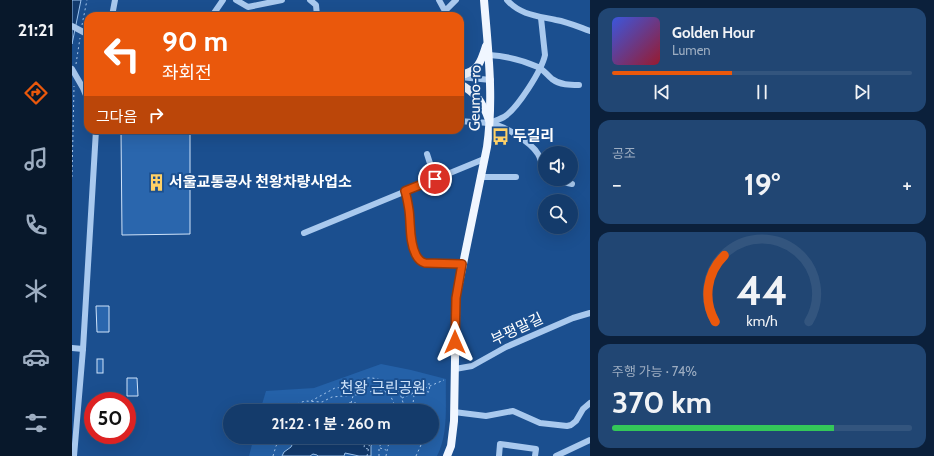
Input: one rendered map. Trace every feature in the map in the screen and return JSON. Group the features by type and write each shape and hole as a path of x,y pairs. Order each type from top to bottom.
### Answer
{"main road":[{"name":"Geumo-ro","path":"447,456 453,433 456,298 490,123 491,80 484,0"},
{"path":"464,74 476,68 483,57 488,41"},
{"path":"464,87 481,101 490,123"}],"street":[{"path":"113,12 115,0"},
{"path":"215,12 223,0"},
{"path":"236,0 248,7 282,0"},
{"path":"310,0 316,5 317,12"},
{"path":"439,0 445,11 456,0"},
{"path":"507,0 512,6 522,12 541,18 557,20 590,30"},
{"path":"490,123 505,116 525,94 535,79 545,55 541,18"},
{"path":"72,26 84,33"},
{"path":"489,55 503,56 539,67 554,80 562,83 579,85"},
{"path":"72,69 84,90"},
{"path":"464,77 491,80"},
{"path":"464,120 490,123 503,128 527,141 533,147 538,156"},
{"path":"74,456 83,349 95,134"},
{"path":"427,154 435,179"},
{"path":"304,233 484,159"},
{"path":"480,177 516,177"},
{"path":"405,191 409,208 412,238 415,253 418,259 425,263 462,264"},
{"name":"부평말길","path":"455,369 472,366 484,361 495,352 506,347 573,318 590,313"},
{"path":"72,348 83,349"},
{"path":"454,412 486,416 513,411 540,423 567,426 576,421 583,409 590,403"},
{"path":"556,456 590,440"},
{"path":"499,456 500,444 536,448 535,456"}],"path":[{"path":"311,401 335,388 347,387 351,383 354,384 363,378 374,378 382,380 398,389 403,404"},
{"path":"401,398 444,380"},
{"path":"354,384 357,389 353,394 351,403 356,404"},
{"path":"422,389 423,384 430,384 430,386"},
{"path":"422,389 422,392 430,392 430,386"},
{"path":"347,387 348,392 353,394"},
{"path":"398,389 405,387 411,390 414,398 413,404"},
{"path":"298,404 305,401 322,402 332,397 383,390 392,398 394,404"},
{"path":"273,456 277,444"},
{"path":"364,444 364,448 369,449"},
{"path":"367,456 370,444"},
{"path":"379,456 381,444"},
{"path":"386,456 390,444"},
{"path":"416,456 421,444"},
{"path":"379,448 387,450"}],"green space":[{"name":"천왕 근린공원","path":"381,364 446,379 445,428 441,447 437,456 249,456 252,444 439,444 439,404 262,404 266,391 314,388"}],"shaded area":[{"path":"72,0 81,0 72,44"},
{"path":"292,444 372,444 371,456 359,456 345,453 344,456 318,456 313,454 310,456 282,456 284,452"}],"building":[{"name":"서울교통공사 천왕차량사업소","path":"121,134 190,134 190,234 122,235"},
{"path":"96,306 109,306 109,332 97,332"},
{"path":"97,359 103,359 103,373 97,373"},
{"path":"127,378 137,378 138,396 136,396 136,392 127,392"}],"place":[{"name":"두길리","path":"500,136"},
{"name":"서울교통공사 천왕차량사업소","path":"156,182"}],"route":[{"path":"435,179 405,191 409,208 412,238 415,253 418,259 425,263 462,264 456,298 455,342"}]}
